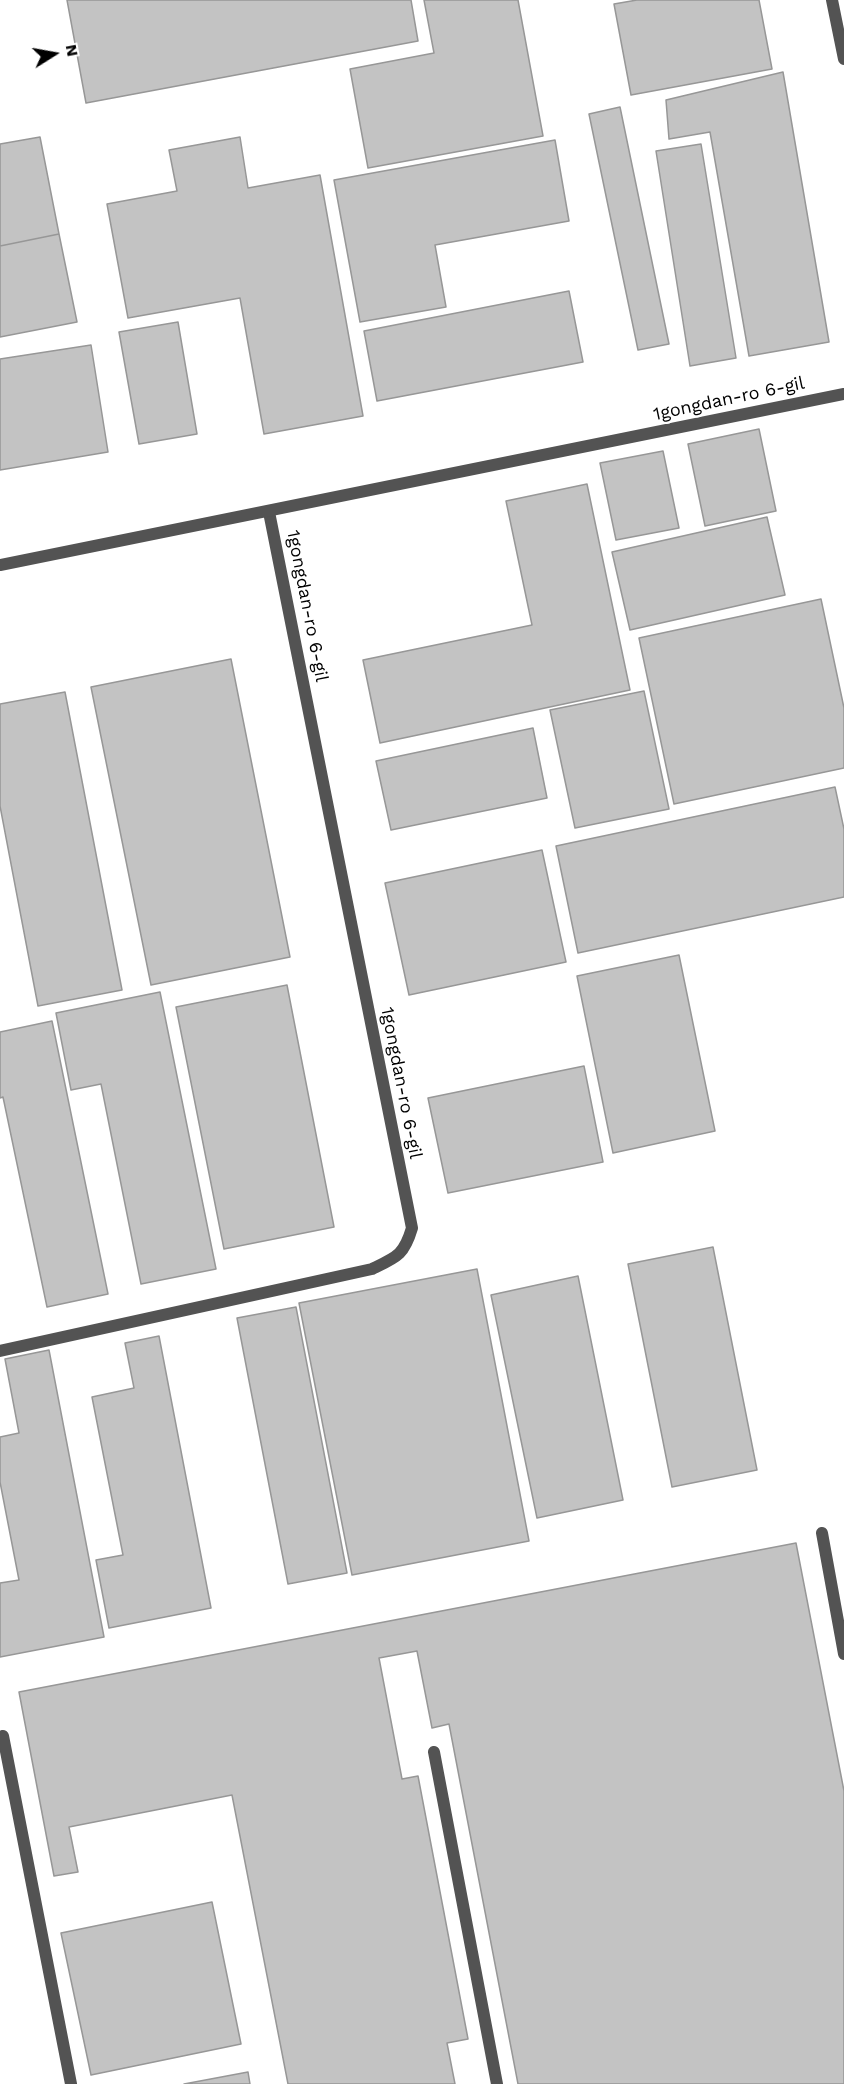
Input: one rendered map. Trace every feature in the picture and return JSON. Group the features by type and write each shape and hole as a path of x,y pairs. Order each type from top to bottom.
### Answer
{"street":[{"path":"832,0 844,59"},
{"name":"1gongdan-ro 6-gil","path":"0,565 844,394"},
{"name":"1gongdan-ro 6-gil","path":"0,1351 372,1269 393,1259 406,1246 412,1227 270,512"},
{"path":"822,1533 844,1654"},
{"path":"3,1736 71,2084"},
{"path":"434,1752 497,2084"}],"building":[{"path":"67,0 411,0 418,41 86,103"},
{"path":"424,0 518,0 543,136 368,168 350,69 434,53"},
{"path":"637,0 759,0 772,69 631,95 614,4"},
{"path":"783,72 829,342 749,356 710,132 669,139 666,100"},
{"path":"620,107 669,344 638,350 589,114"},
{"path":"40,137 59,234 0,246 0,144"},
{"path":"240,137 248,188 320,175 363,416 264,434 240,298 128,318 107,204 177,191 169,150"},
{"path":"555,140 569,221 435,245 446,307 360,322 334,180"},
{"path":"701,144 736,358 690,366 656,151"},
{"path":"59,234 77,322 0,337 0,246"},
{"path":"569,291 583,362 377,401 364,331"},
{"path":"178,322 197,434 139,444 119,332"},
{"path":"91,345 108,452 0,470 0,359"},
{"path":"759,429 776,511 705,526 688,444"},
{"path":"663,451 679,528 616,540 600,463"},
{"path":"587,484 630,690 380,743 363,660 532,625 506,501"},
{"path":"767,517 785,595 630,630 612,552"},
{"path":"821,599 844,708 844,768 674,804 639,638"},
{"path":"231,659 290,957 151,985 91,687"},
{"path":"644,691 669,809 575,828 550,710"},
{"path":"65,692 122,990 38,1006 0,806 0,704"},
{"path":"533,728 547,798 391,830 376,761"},
{"path":"835,787 844,829 844,897 578,953 556,846"},
{"path":"542,850 566,962 409,995 385,883"},
{"path":"679,955 715,1131 613,1153 577,976"},
{"path":"287,985 334,1227 224,1249 176,1007"},
{"path":"160,992 216,1269 141,1284 101,1084 71,1090 56,1013"},
{"path":"52,1021 108,1294 47,1307 3,1097 0,1098 0,1032"},
{"path":"584,1066 603,1162 448,1193 428,1098"},
{"path":"713,1247 757,1470 672,1487 628,1264"},
{"path":"477,1269 529,1541 352,1575 299,1303"},
{"path":"578,1276 623,1500 537,1518 491,1295"},
{"path":"296,1307 347,1573 288,1584 237,1318"},
{"path":"159,1336 211,1608 109,1628 96,1560 123,1555 92,1397 134,1388 125,1343"},
{"path":"49,1350 104,1637 0,1657 0,1583 19,1580 0,1482 0,1437 19,1433 5,1359"},
{"path":"796,1543 844,1791 844,2084 518,2084 449,1724 432,1728 417,1651 379,1658 402,1779 418,1776 468,2039 447,2043 455,2084 288,2084 232,1795 69,1827 78,1872 54,1876 19,1692"},
{"path":"212,1902 241,2044 91,2075 61,1933"},
{"path":"248,2072 250,2084 184,2084"}]}
